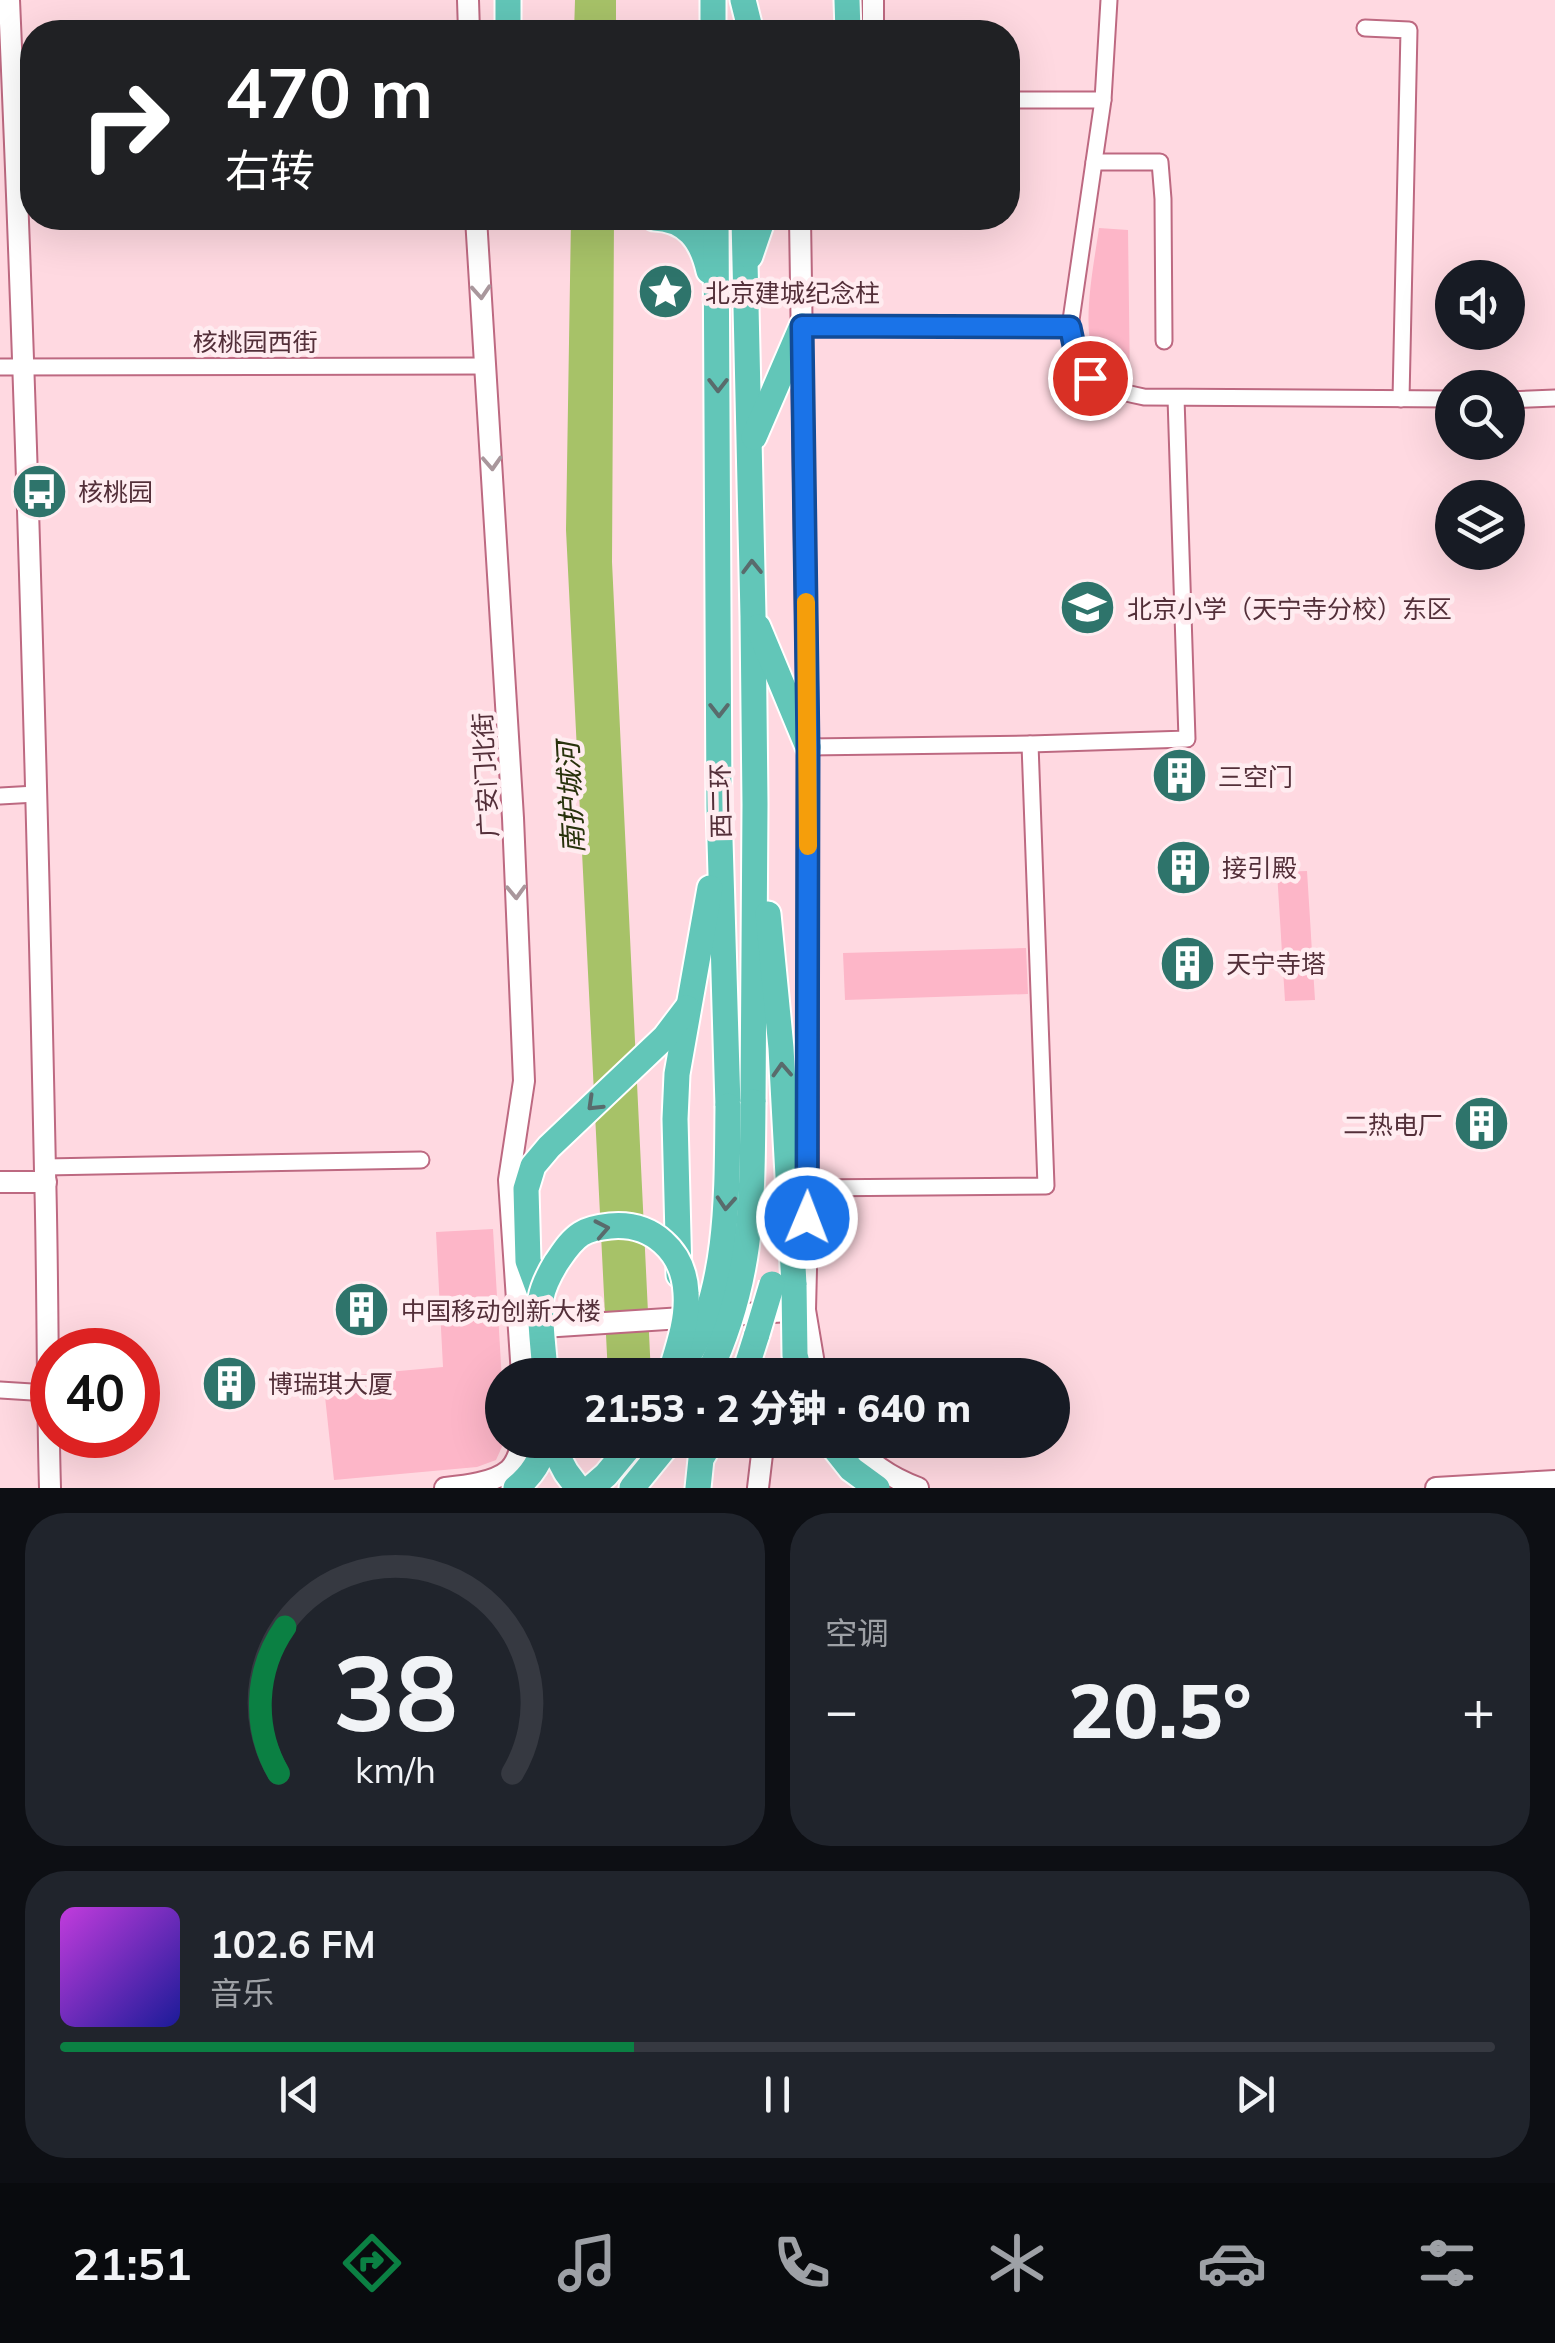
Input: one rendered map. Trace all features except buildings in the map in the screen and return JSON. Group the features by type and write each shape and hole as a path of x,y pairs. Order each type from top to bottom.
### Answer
{"highway":[{"path":"688,230 701,243 718,326"},
{"name":"西二环","path":"715,1358 740,1286 752,1201 740,1104 719,807 716,230"},
{"name":"西二环","path":"687,1358 709,1307 721,1254 740,1104 755,804 744,230"},
{"path":"744,275 760,230"},
{"path":"750,446 802,326"},
{"path":"753,616 808,748"},
{"path":"749,1358 783,1284 799,1195 755,804"},
{"path":"676,1358 675,1324 680,1295 675,1120 678,1074 707,910 719,807"},
{"path":"544,1358 541,1296 528,1262 526,1189 534,1166 549,1147 665,1037 690,1004"},
{"path":"541,1296 568,1245 581,1234 616,1226 650,1232 665,1242 683,1272 686,1319 680,1358"},
{"path":"783,1284 797,1358"},
{"path":"516,1488 530,1476 541,1458"},
{"path":"558,1458 578,1488"},
{"path":"591,1488 620,1458"},
{"path":"632,1488 656,1458"},
{"path":"687,1458 690,1488"},
{"path":"698,1488 702,1458"},
{"path":"843,1458 877,1488"}],"street":[{"path":"9,0 36,794 47,1328"},
{"path":"1110,0 1104,100 1070,327 1076,355 1090,378 1108,390 1176,398 1435,399"},
{"path":"1365,28 1409,30 1401,399"},
{"path":"1020,100 1104,100"},
{"path":"1094,162 1160,162 1164,341"},
{"name":"广安门北街","path":"477,230 513,818 524,1081 509,1180 521,1358"},
{"path":"800,230 808,748 799,1195 809,1358"},
{"path":"802,326 1070,327"},
{"name":"核桃园西街","path":"0,367 486,366"},
{"path":"808,748 1186,739 1176,398"},
{"path":"1525,399 1555,398"},
{"path":"799,1195 1046,1186 1030,744"},
{"path":"0,796 36,794"},
{"path":"0,1182 46,1175 421,1160"},
{"path":"518,1329 675,1324 805,1310"},
{"path":"0,1390 30,1391"},
{"path":"49,1458 50,1488"},
{"path":"451,1487 508,1471 518,1458"},
{"path":"758,1488 762,1458"},
{"path":"858,1458 862,1488"},
{"path":"868,1458 918,1488"},
{"path":"1436,1488 1555,1481"}],"shaded area":[{"path":"575,0 616,0 616,20 574,20"},
{"path":"1099,228 1128,230 1130,386 1101,371 1090,341 1089,302"},
{"path":"571,230 614,230 612,562 650,1358 607,1358 566,530"},
{"path":"1307,871 1315,1000 1285,1001 1277,872"},
{"path":"1026,948 1028,994 845,1000 843,953"},
{"path":"493,1229 501,1358 485,1358 485,1458 497,1458 477,1467 334,1480 323,1378 443,1367 436,1232"}],"slow traffic":[{"path":"806,602 808,846"}],"place":[{"name":"北京建城纪念柱","path":"666,292"},
{"name":"核桃园","path":"39,491"},
{"name":"北京小学（天宁寺分校）东区","path":"1088,608"},
{"name":"三空门","path":"1179,776"},
{"name":"接引殿","path":"1183,867"},
{"name":"天宁寺塔","path":"1187,963"},
{"name":"二热电厂","path":"1482,1124"},
{"name":"中国移动创新大楼","path":"362,1310"},
{"name":"博瑞琪大厦","path":"229,1383"}],"route":[{"path":"807,1218 808,748 802,326 1070,327 1076,355 1090,378"}],"water label":[{"name":"南护城河","path":"570,798"}]}
